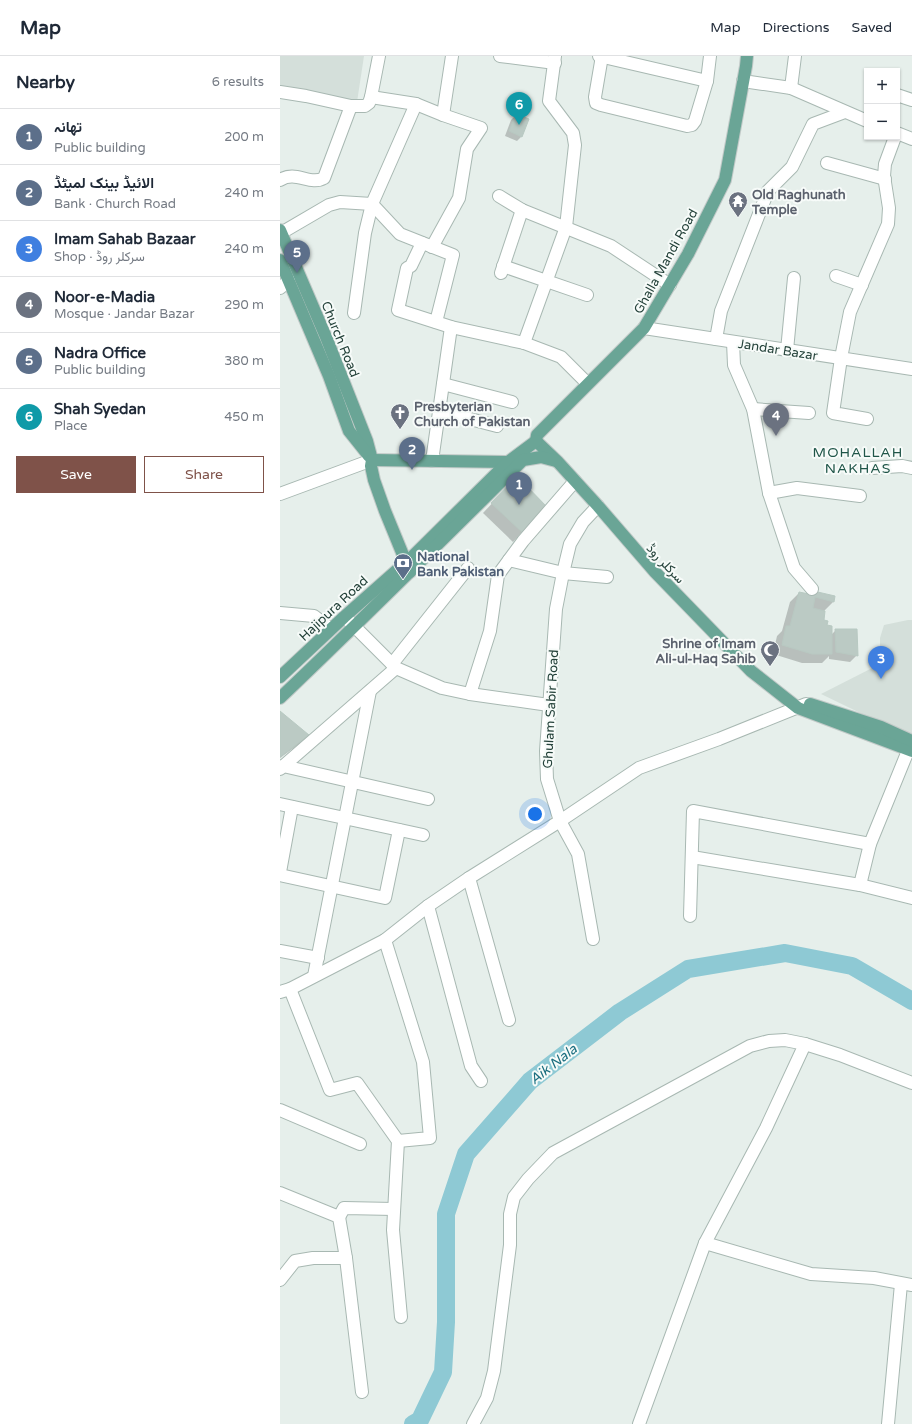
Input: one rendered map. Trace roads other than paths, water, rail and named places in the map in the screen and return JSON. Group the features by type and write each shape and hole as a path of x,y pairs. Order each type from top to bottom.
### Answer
{"main road":[{"name":"Ghalla Mandi Road","path":"536,441 537,434 644,328 688,254 725,180 747,56"},
{"name":"Church Road","path":"280,232 326,337 366,441 372,460 371,466 374,480 408,566"},
{"name":"Church Road","path":"280,260 284,284 328,376 349,431 372,460"},
{"path":"280,698 355,627 408,566 508,462 536,441"},
{"name":"سرکلر روڈ","path":"536,441 557,461 598,506 655,572 746,666 784,696 803,705 881,727 911,747"},
{"path":"408,566 524,460 541,457 557,461"},
{"path":"372,460 508,462"},
{"name":"Hajipura Road","path":"280,677 330,629 408,566"}],"street":[{"path":"280,92 351,106 365,106 369,103 371,97 379,56"},
{"path":"443,115 452,56"},
{"path":"500,56 555,60 549,101 573,133 575,145 566,227 524,344"},
{"path":"707,81 600,56 596,102 601,105 680,124 692,125 696,121 707,81 710,56"},
{"path":"791,88 795,56"},
{"path":"743,81 791,88 864,120"},
{"path":"900,96 912,100"},
{"path":"371,97 416,104 481,128 467,149 459,198 412,266 407,268 398,310 451,327 524,344 561,357 587,383"},
{"path":"354,313 365,234 372,204 416,104"},
{"path":"280,180 284,177 294,176 320,181 324,178 351,106"},
{"path":"716,339 721,311 768,191 792,167 813,124 846,112"},
{"path":"900,134 912,139"},
{"path":"868,419 833,413 841,358 850,312 888,224 889,208 884,179 885,164 894,140"},
{"path":"827,163 884,179"},
{"path":"499,196 522,210 611,246 670,285"},
{"path":"280,232 329,205 340,202 372,204 400,234 453,255 436,322"},
{"path":"522,210 502,269 546,281 587,295"},
{"path":"836,276 862,286"},
{"path":"787,350 794,278"},
{"path":"432,461 451,327"},
{"name":"Jandar Bazar","path":"644,328 912,370"},
{"path":"734,342 734,366 753,409 769,493 794,568 812,589"},
{"path":"443,384 512,402"},
{"path":"753,409 809,413"},
{"path":"439,411 498,426"},
{"path":"280,494 372,460"},
{"path":"872,468 902,466 912,468"},
{"path":"470,694 490,631 498,575 523,541 575,481"},
{"path":"769,493 797,488 860,496"},
{"name":"Ghulam Sabir Road","path":"593,940 578,854 560,821 547,779 546,751 556,609 563,573 570,544 584,522 598,506"},
{"path":"509,560 563,573 607,577"},
{"path":"282,768 370,691 394,666 468,568"},
{"path":"280,613 314,616 330,629"},
{"path":"344,617 394,666 442,688 470,694 549,705"},
{"path":"314,976 370,691"},
{"path":"401,1317 392,1230 398,1141 357,1083 330,1090 285,991 385,940 428,906 469,878 560,821 639,768 719,739 803,705"},
{"path":"860,885 870,844 911,747"},
{"path":"282,768 353,782 428,800"},
{"path":"280,872 286,805 423,835"},
{"path":"690,916 693,811 870,844"},
{"path":"280,876 385,898 400,830"},
{"path":"692,857 860,885 912,898"},
{"path":"469,878 509,1020"},
{"path":"428,906 471,1066 481,1081"},
{"path":"385,940 423,1062 430,1138 398,1141"},
{"path":"280,951 318,958"},
{"path":"473,1424 488,1398 494,1370 510,1245 510,1214 514,1197 528,1179 553,1153 750,1046 769,1041 785,1040 805,1044 840,1055 912,1083"},
{"path":"639,1424 705,1244 766,1128 805,1044"},
{"path":"280,1110 360,1144"},
{"path":"280,1193 339,1217"},
{"path":"362,1392 346,1258 339,1217 344,1208 394,1209"},
{"path":"705,1244 811,1274 874,1278 906,1285 888,1424"},
{"path":"280,1280 295,1261 313,1258 346,1258"}],"waterway":[{"name":"Aik Nala","path":"413,1424 420,1420 443,1372 446,1322 446,1214 466,1154 530,1081 620,1012 688,969 785,953 852,966 912,1001"}],"place":[{"name":"Shah Syedan","path":"519,125"},
{"name":"Old Raghunath Temple","path":"738,218"},
{"name":"Nadra Office","path":"297,273"},
{"name":"Presbyterian Church of Pakistan","path":"400,430"},
{"name":"Noor-e-Madia","path":"776,436"},
{"name":"الائیڈ بینک لمیٹڈ","path":"412,470"},
{"name":"تھانہ","path":"519,505"},
{"name":"National Bank Pakistan","path":"403,580"},
{"name":"Shrine of Imam Ali-ul-Haq Sahib","path":"770,667"},
{"name":"Imam Sahab Bazaar","path":"881,679"}],"district":[{"name":"MOHALLAH NAKHAS","path":"858,460"}]}
